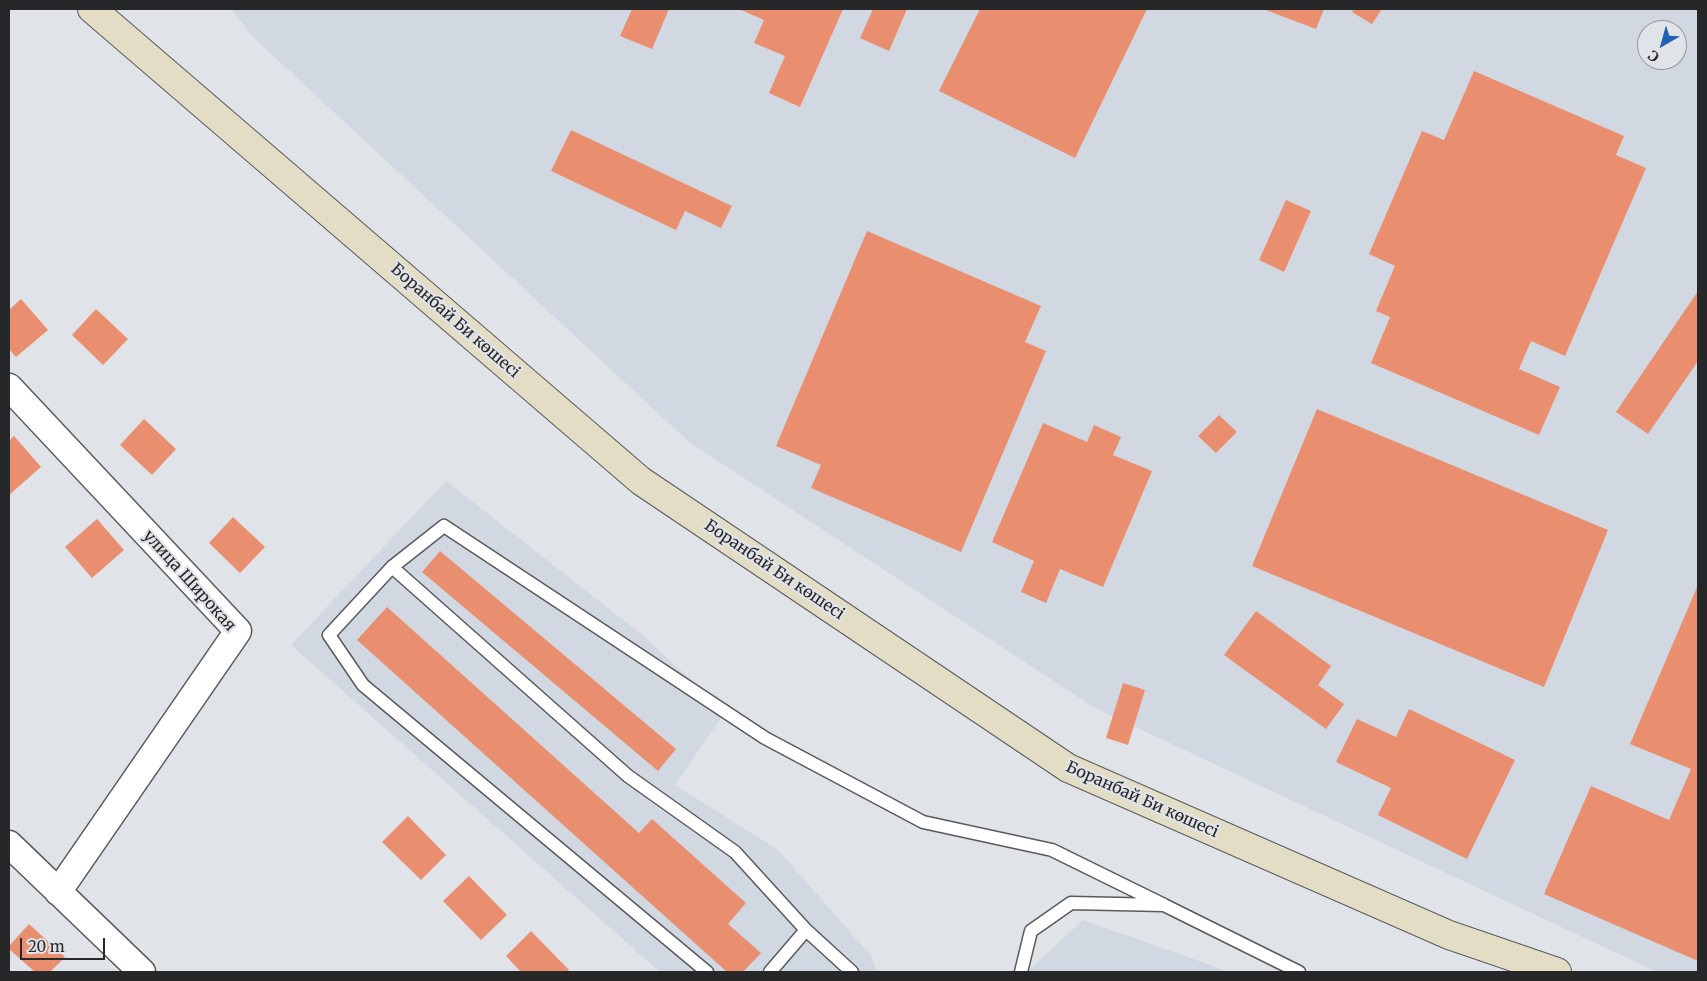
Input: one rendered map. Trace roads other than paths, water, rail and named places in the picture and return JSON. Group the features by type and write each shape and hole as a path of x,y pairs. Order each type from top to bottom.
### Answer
{"main road":[{"name":"Боранбай Би көшесі","path":"92,9 641,481 1068,768 1449,935 1557,972"}],"street":[{"name":"улица Широкая","path":"9,387 238,631 58,892"},
{"path":"9,844 142,972"}],"lane":[{"path":"707,972 363,685 329,635 392,567 444,526 765,738 923,822 1052,850 1299,972"},
{"path":"392,567 628,776 735,852 806,930 852,972"},
{"path":"1021,972 1031,931 1071,903 1164,906"},
{"path":"770,972 806,930"}]}
